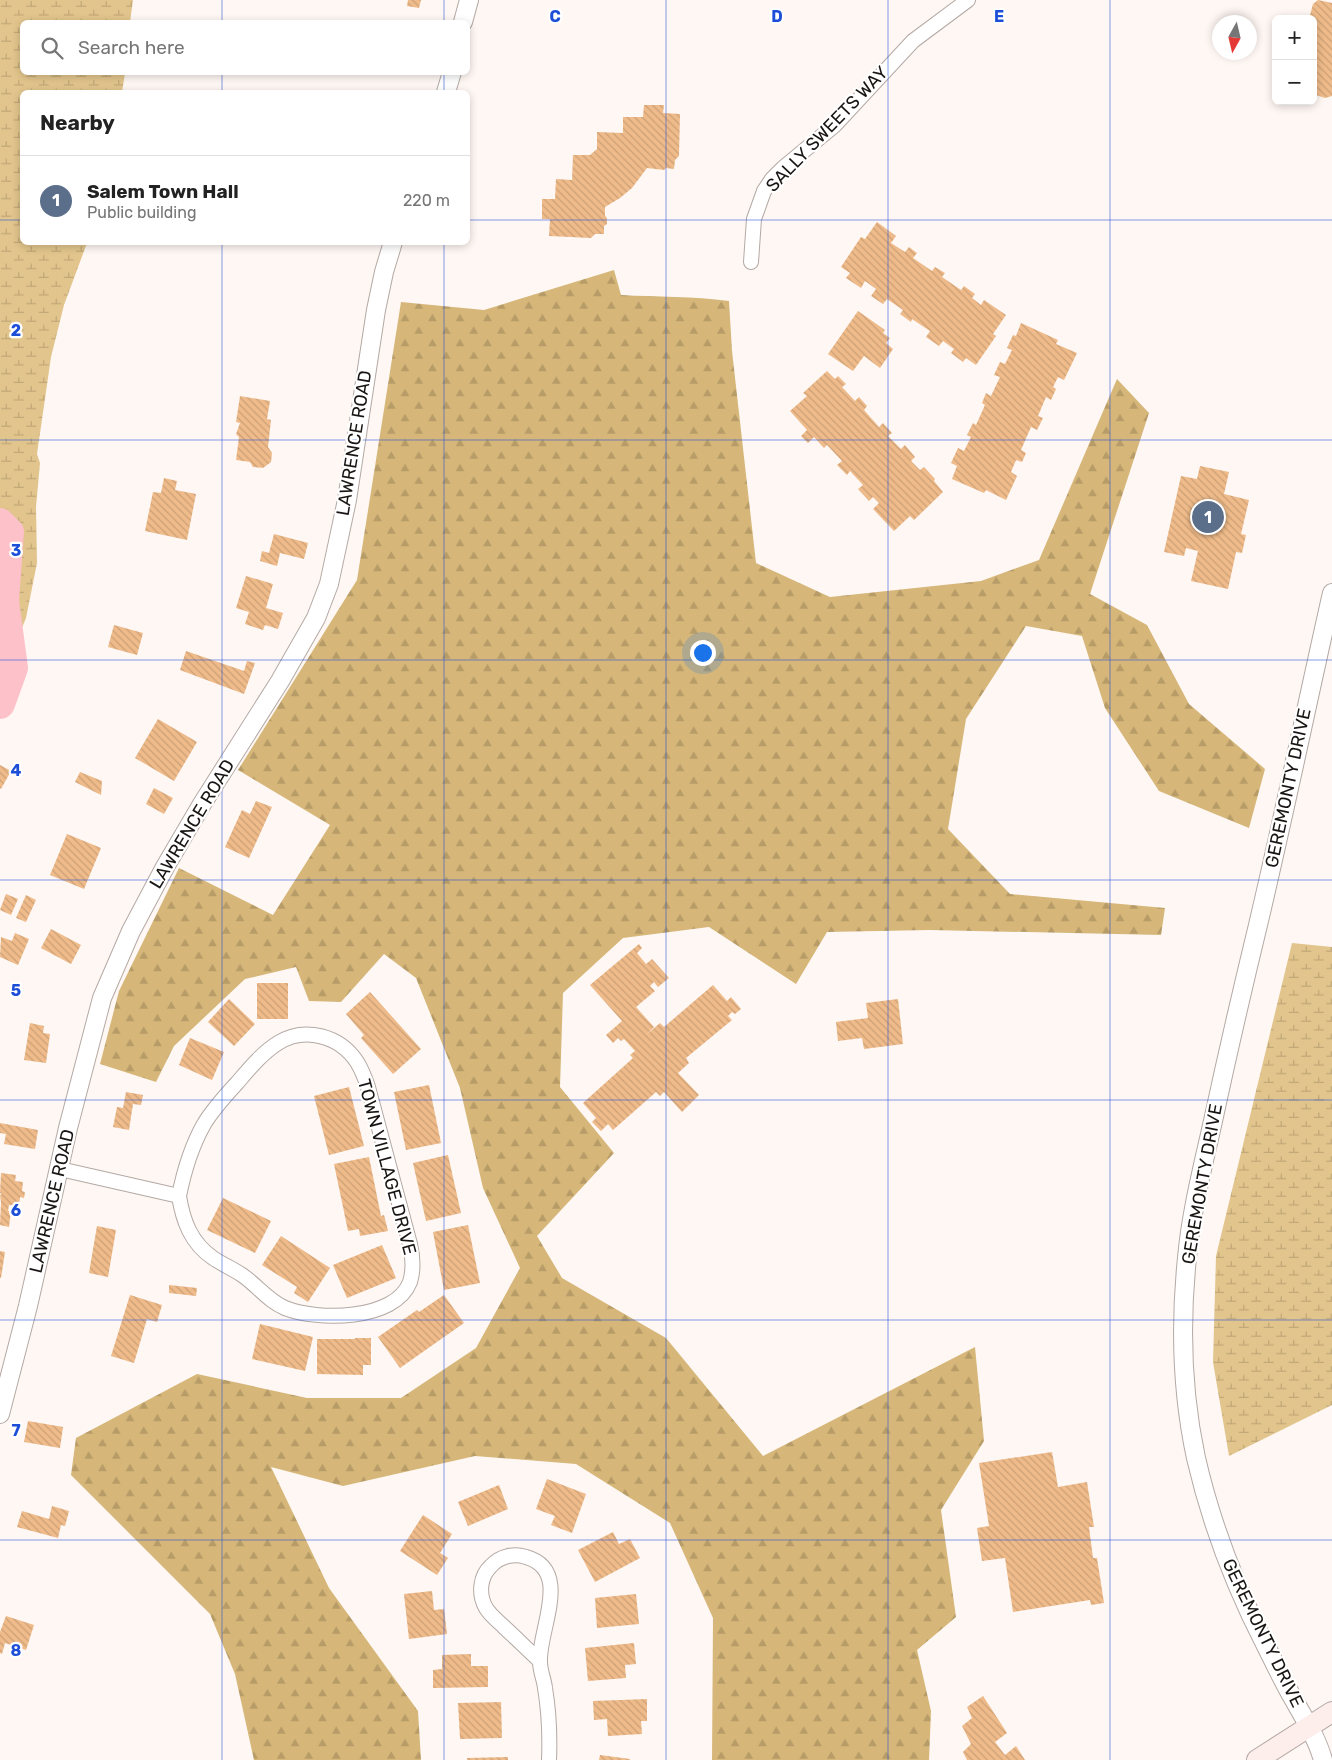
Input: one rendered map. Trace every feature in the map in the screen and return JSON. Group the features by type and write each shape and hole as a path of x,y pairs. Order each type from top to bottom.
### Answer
{"main road":[{"path":"1257,1760 1332,1712"}],"street":[{"path":"464,20 469,0"},
{"name":"SALLY SWEETS WAY","path":"751,262 752,230 756,213 764,191 772,180 783,168 835,125 913,41 968,0"},
{"path":"447,90 451,75"},
{"name":"LAWRENCE ROAD","path":"0,1414 24,1323 81,1076 102,998 131,931 165,867 202,804 280,681 316,618 329,584 347,500 376,310 392,245"},
{"name":"GEREMONTY DRIVE","path":"1323,1760 1320,1748 1309,1726 1254,1623 1229,1563 1211,1511 1196,1455 1187,1399 1183,1363 1182,1310 1187,1256 1199,1184 1230,1039 1332,593"},
{"name":"TOWN VILLAGE DRIVE","path":"307,1034 332,1040 342,1045 352,1055 358,1063 368,1087 410,1244 412,1270 409,1282 403,1293 381,1307 344,1316 315,1315 284,1308 271,1300 249,1280 201,1249 188,1229 181,1210 179,1196 189,1156 204,1124 226,1094 267,1051 279,1042 293,1036 307,1034"},
{"path":"60,1169 179,1196"},
{"path":"540,1661 490,1613 483,1601 481,1587 485,1574 494,1563 505,1557 519,1555 532,1559 543,1567 550,1579 551,1593 540,1661 544,1679 550,1734 549,1760"}],"green space":[{"path":"0,0 133,0 130,20 20,20 20,75 125,75 122,90 20,90 20,245 86,245 64,305 51,357 37,454 40,463 36,507 37,563 26,618 0,681"},
{"path":"614,270 621,295 688,297 729,301 732,351 756,563 830,597 981,581 1039,560 1117,379 1149,413 1090,594 1147,625 1189,704 1265,769 1249,828 1159,791 1105,708 1082,636 1026,626 966,719 948,829 1010,894 1165,908 1161,935 930,930 827,932 796,984 709,927 623,938 563,993 560,1087 614,1153 537,1236 562,1278 666,1338 763,1456 975,1347 984,1441 941,1510 956,1617 917,1650 931,1711 929,1760 712,1760 713,1618 670,1523 576,1464 475,1456 343,1486 271,1467 329,1588 418,1711 421,1760 254,1760 235,1674 210,1614 71,1475 76,1438 197,1374 307,1398 401,1398 476,1348 520,1268 483,1188 460,1088 416,978 384,954 341,1002 309,1001 296,967 245,979 174,1046 156,1082 100,1064 119,991 179,868 273,915 330,825 238,770 357,580 401,302 484,310"},
{"path":"1292,943 1332,947 1332,1405 1229,1456 1213,1362 1216,1256"}],"building":[{"path":"408,0 421,0 419,8 407,6"},
{"path":"1318,0 1332,3 1332,96 1325,98 1317,95 1317,15 1310,15 1313,4"},
{"path":"644,105 664,105 663,113 680,114 679,156 675,160 674,169 647,168 632,188 605,207 607,224 604,226 604,234 595,234 591,238 549,236 550,219 542,219 542,199 555,199 556,179 572,180 573,155 590,155 597,149 597,132 623,133 623,117 643,117"},
{"path":"877,222 896,236 891,243 905,252 909,247 917,253 913,258 932,271 935,267 945,273 942,277 961,290 964,286 975,294 972,298 981,305 984,300 1006,315 993,334 996,336 976,365 966,358 963,362 951,353 954,349 943,341 939,346 926,337 930,331 912,319 911,322 900,314 903,310 887,299 883,304 871,296 876,289 865,281 861,288 846,278 850,273 841,267 861,237 865,239"},
{"path":"858,311 885,330 883,333 890,338 886,343 893,349 880,368 864,356 853,371 828,354"},
{"path":"1021,323 1058,340 1056,344 1077,353 1064,380 1058,377 1053,387 1056,389 1051,400 1046,397 1038,416 1043,418 1037,430 1031,427 1021,450 1026,453 1022,462 1016,460 1011,472 1017,476 1006,500 986,490 984,493 952,479 957,466 951,463 958,448 964,451 971,437 967,435 973,423 976,425 985,405 982,403 986,393 991,396 1000,377 994,375 1000,362 1005,364 1012,350 1007,348 1013,335 1016,336"},
{"path":"827,371 835,379 838,376 846,384 842,387 855,401 859,397 867,406 864,410 879,427 883,423 892,433 888,436 901,449 905,445 915,457 911,461 920,470 924,467 943,492 914,520 910,516 894,531 873,509 879,503 873,497 869,501 858,489 863,485 850,471 847,475 837,465 842,461 827,445 824,448 814,437 808,443 801,436 807,430 790,411 807,396 803,393"},
{"path":"240,396 270,401 267,419 271,420 268,447 272,453 271,462 263,468 253,467 250,462 236,460 239,437 236,434 240,423 236,422"},
{"path":"1200,466 1229,472 1224,494 1249,500 1241,534 1246,535 1242,553 1236,552 1228,589 1191,581 1198,551 1186,548 1184,556 1164,552 1181,476 1197,479"},
{"path":"164,478 177,481 175,490 196,494 187,540 145,531 153,492 161,493"},
{"path":"274,534 308,543 304,559 280,553 277,566 260,561 262,551 269,553"},
{"path":"246,576 273,584 266,608 283,613 278,629 265,625 263,630 245,624 249,612 236,608"},
{"path":"114,625 143,633 137,655 108,647"},
{"path":"186,651 244,671 247,661 255,663 244,694 180,670"},
{"path":"158,719 197,742 174,781 135,758"},
{"path":"0,765 11,771 1,789 0,788"},
{"path":"80,772 102,781 101,795 75,782"},
{"path":"154,788 173,798 164,814 146,804"},
{"path":"256,801 272,807 249,858 225,847 242,810 250,814"},
{"path":"67,834 101,848 84,889 50,875"},
{"path":"6,894 18,899 11,915 0,910"},
{"path":"26,895 36,900 26,922 16,918"},
{"path":"51,929 81,945 71,964 41,948"},
{"path":"15,933 29,939 18,965 0,957 1,937 12,941"},
{"path":"639,944 642,948 637,953 646,964 652,959 669,978 658,987 654,982 650,986 655,991 636,1007 654,1027 646,1035 660,1023 664,1027 713,985 727,1001 731,997 741,1009 735,1014 732,1012 728,1016 732,1020 686,1058 689,1063 678,1073 699,1095 682,1112 664,1092 660,1096 656,1092 613,1130 608,1124 601,1131 592,1122 596,1118 583,1103 633,1058 630,1055 635,1051 624,1039 621,1041 618,1038 613,1043 606,1035 622,1021 590,985"},
{"path":"257,983 288,983 288,1019 257,1019"},
{"path":"370,992 421,1049 393,1074 361,1038 364,1035 346,1014"},
{"path":"229,999 255,1024 234,1046 208,1022"},
{"path":"898,999 903,1044 864,1049 862,1038 838,1041 836,1022 868,1018 866,1003"},
{"path":"30,1023 44,1026 43,1033 50,1034 46,1063 24,1060"},
{"path":"190,1038 224,1052 212,1080 179,1065"},
{"path":"429,1085 441,1143 406,1150 394,1092"},
{"path":"349,1087 364,1146 329,1155 314,1096"},
{"path":"126,1092 143,1095 141,1105 133,1104 129,1130 113,1127 117,1107 123,1108"},
{"path":"0,1123 38,1130 35,1149 4,1144 6,1134 0,1133"},
{"path":"448,1155 461,1213 426,1221 413,1163"},
{"path":"369,1157 381,1216 384,1215 388,1231 360,1236 359,1229 348,1231 334,1164"},
{"path":"1,1173 16,1175 15,1181 23,1182 22,1191 25,1192 24,1198 20,1197 19,1206 9,1205 8,1211 11,1211 9,1227 0,1225"},
{"path":"223,1198 271,1221 255,1253 207,1230"},
{"path":"468,1225 480,1283 444,1290 433,1232"},
{"path":"97,1226 116,1230 108,1277 89,1273"},
{"path":"281,1236 330,1268 308,1302 294,1293 297,1287 262,1265"},
{"path":"382,1245 396,1278 347,1298 333,1265"},
{"path":"0,1251 5,1252 1,1278 0,1278"},
{"path":"169,1285 197,1288 196,1296 169,1293"},
{"path":"130,1295 162,1305 157,1322 147,1319 134,1363 111,1356"},
{"path":"444,1295 464,1323 400,1368 378,1337 417,1310 419,1312"},
{"path":"260,1324 313,1337 305,1371 252,1359"},
{"path":"371,1338 371,1365 363,1365 363,1375 317,1374 317,1339"},
{"path":"28,1421 63,1427 60,1448 24,1442"},
{"path":"1052,1452 1058,1487 1087,1482 1094,1527 1089,1527 1093,1558 1097,1558 1104,1603 1091,1605 1090,1600 1013,1612 1005,1558 982,1561 977,1528 989,1526 979,1463"},
{"path":"547,1479 586,1494 572,1533 551,1525 555,1516 536,1509"},
{"path":"499,1485 508,1509 468,1526 458,1502"},
{"path":"52,1506 69,1511 65,1526 61,1525 58,1538 17,1527 22,1511 49,1519"},
{"path":"423,1515 452,1534 440,1553 448,1558 437,1575 400,1551"},
{"path":"613,1532 619,1544 630,1539 640,1558 595,1582 578,1550"},
{"path":"432,1591 434,1610 444,1609 447,1634 409,1639 404,1594"},
{"path":"636,1594 639,1624 597,1628 595,1598"},
{"path":"6,1616 34,1625 26,1650 5,1643 2,1654 0,1653 0,1632"},
{"path":"634,1643 636,1664 625,1665 626,1678 588,1681 585,1648"},
{"path":"471,1654 471,1666 488,1666 488,1687 433,1688 433,1670 442,1669 442,1655"},
{"path":"983,1696 1007,1733 995,1742 1005,1755 1016,1746 1025,1760 967,1760 963,1752 971,1744 962,1726 972,1718 967,1707"},
{"path":"647,1699 647,1721 641,1721 642,1734 608,1736 607,1719 594,1720 593,1701"},
{"path":"501,1702 502,1738 460,1739 458,1703"},
{"path":"600,1755 630,1759 630,1760 599,1760"},
{"path":"508,1757 508,1760 467,1760 467,1758"}],"waterway":[{"path":"0,522 10,532 5,601 14,668 0,705"}],"place":[{"name":"Salem Town Hall","path":"1208,517"}]}
